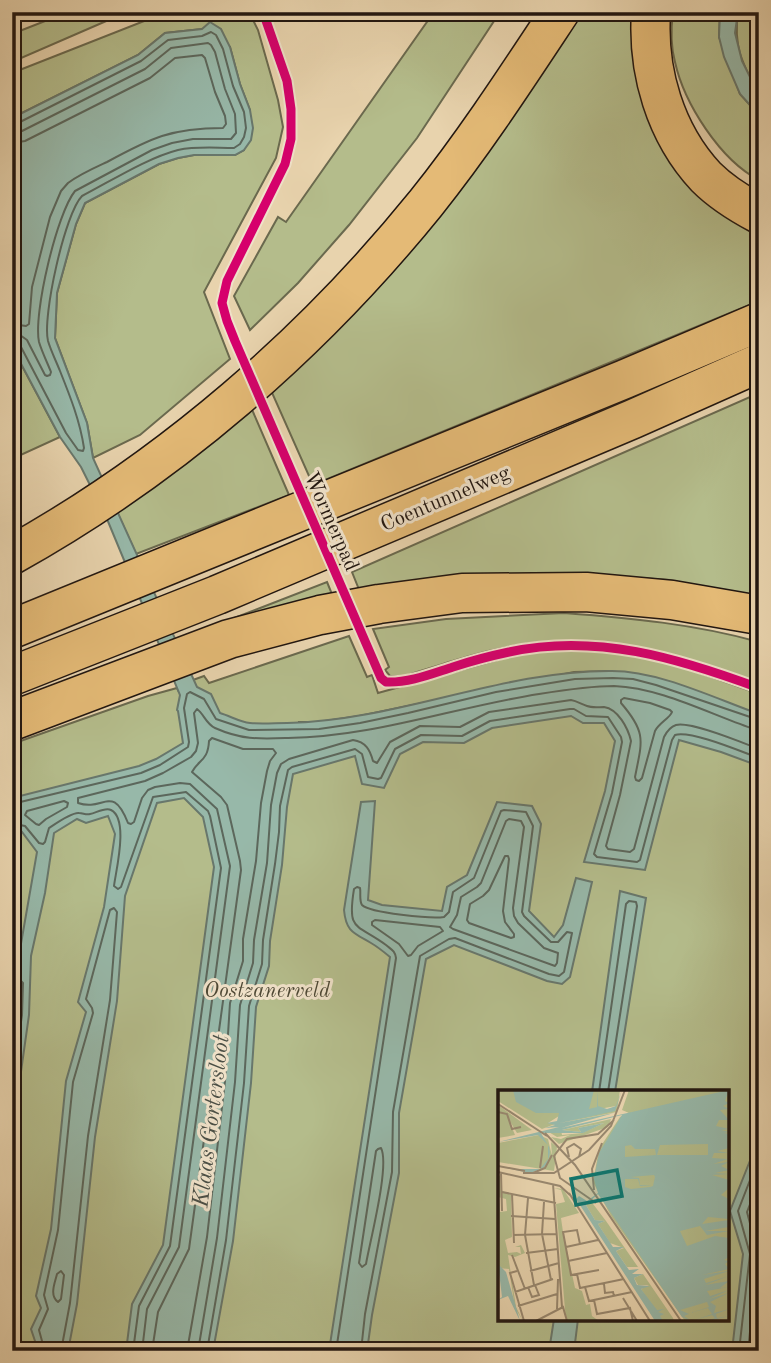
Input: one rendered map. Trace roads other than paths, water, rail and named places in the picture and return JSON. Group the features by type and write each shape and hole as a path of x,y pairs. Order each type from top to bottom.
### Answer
{"highway":[{"path":"12,555 70,521 204,425 267,370 348,291 428,201 560,12"},
{"path":"651,12 654,73 679,140 707,177 740,204 759,214"},
{"name":"Coentunnelweg","path":"12,629 759,322"},
{"name":"Coentunnelweg","path":"12,676 217,595 759,363"},
{"path":"12,721 229,639 320,615 379,604 462,593 586,592 672,600 759,615"}],"water":[{"path":"720,12 738,12 735,33 742,61 759,95 759,115 740,94 724,57 719,37"},
{"name":"Klaas Gortersloot","path":"210,22 221,29 230,47 250,110 253,128 251,140 244,150 235,155 194,155 159,164 85,203 76,224 57,293 55,338 87,423 93,458 197,687 211,694 220,713 250,723 287,723 369,714 530,678 571,673 630,672 686,686 759,714 759,766 679,740 645,870 584,862 605,791 615,741 604,723 583,723 571,716 492,728 464,743 423,742 400,754 384,788 362,784 355,756 293,774 270,941 269,966 256,1007 251,1083 233,1241 213,1351 126,1351 132,1304 163,1245 214,867 203,817 184,798 157,803 125,896 117,1001 95,1137 77,1304 68,1351 32,1351 35,1341 31,1329 41,1308 36,1296 51,1229 66,1081 86,1012 78,1002 104,907 115,834 108,816 86,823 77,819 54,833 45,893 31,956 29,1015 12,1135 12,1003 37,852 22,832 12,836 12,798 139,766 183,743 177,710 180,695 107,519 81,467 60,437 12,342 12,118 138,55 165,33 202,29"},
{"path":"375,801 368,900 382,905 442,911 447,887 467,875 497,802 532,806 541,824 529,911 554,937 563,925 576,878 592,882 570,977 562,984 547,981 454,945 426,959 399,1113 399,1173 367,1351 329,1351 390,957 352,931 344,910 361,802"},
{"path":"620,891 646,898 615,1090 592,1090"},
{"path":"759,1138 759,1351 732,1351 743,1254 730,1211"},
{"path":"554,1321 578,1321 574,1351 549,1351"}],"park label":[{"name":"Oostzanerveld","path":"267,990"}]}
